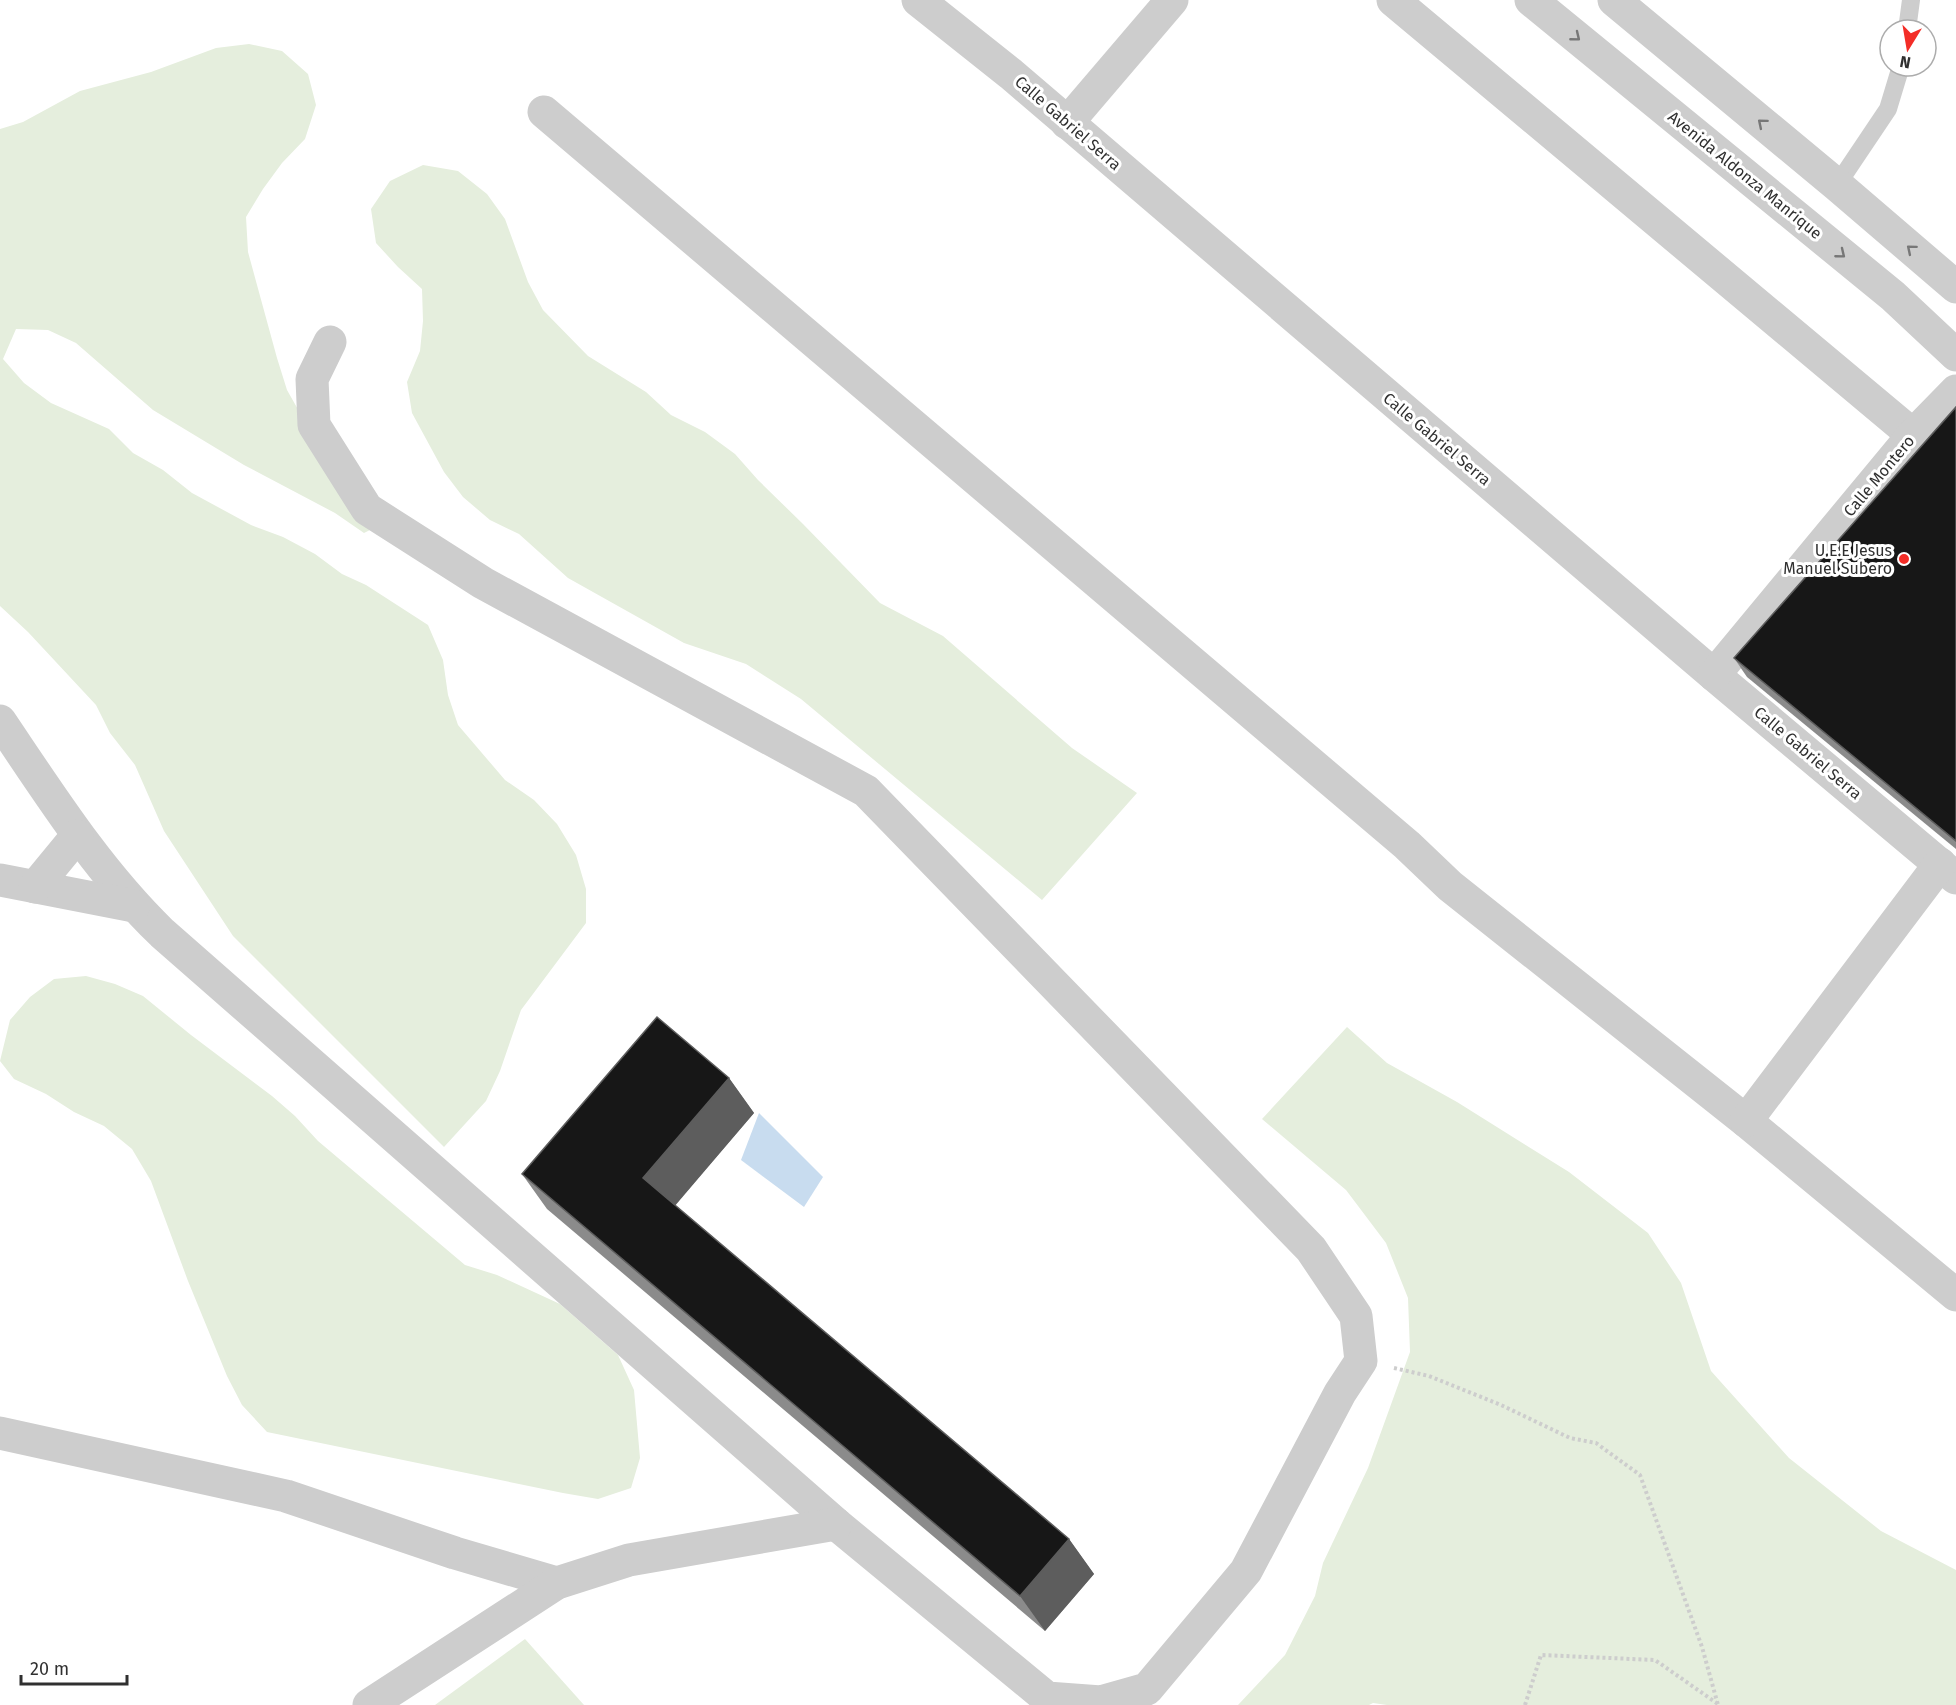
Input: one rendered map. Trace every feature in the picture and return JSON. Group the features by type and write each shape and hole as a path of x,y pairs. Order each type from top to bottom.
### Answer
{"street":[{"name":"Calle Gabriel Serra","path":"918,0 1011,74 1714,675 1948,871"},
{"path":"1067,123 1172,0"},
{"path":"1393,0 1913,435"},
{"name":"Avenida Aldonza Manrique","path":"1531,0 1893,296 1956,355"},
{"path":"1614,0 1956,287"},
{"path":"544,112 1407,845 1450,886 1746,1121 1956,1295"},
{"path":"0,721 77,836 134,906 162,933 836,1524 1047,1698 1101,1702 1147,1689 1245,1571 1340,1393 1361,1361 1356,1316 1311,1249 866,791 483,583 367,509 314,424 312,379 330,342"},
{"name":"Calle Montero","path":"1714,675 1913,435 1956,391"},
{"path":"36,886 77,836"},
{"path":"1746,1121 1948,871"},
{"path":"0,880 134,906"},
{"path":"0,1433 285,1496 455,1553 557,1583"},
{"path":"369,1705 557,1583 629,1560 836,1524"}],"lane":[{"path":"1909,18 1911,0"},
{"path":"1837,185 1888,109 1897,78"}],"path":[{"path":"1361,1361 1429,1376 1501,1405 1570,1438 1596,1443 1640,1475 1702,1647 1718,1705"},
{"path":"1525,1705 1541,1655 1655,1660 1718,1705"}],"green space":[{"path":"249,44 282,51 308,74 316,105 305,139 282,163 246,217 248,252 277,358 287,390 304,420 394,518 364,533 335,513 244,465 153,410 76,343 48,330 16,329 3,359 24,383 51,403 109,429 133,453 163,470 192,493 251,525 283,537 315,554 342,574 366,585 428,625 443,660 448,695 458,725 505,780 534,800 557,824 576,855 586,889 586,923 521,1010 500,1071 486,1101 444,1147 233,936 164,831 135,765 110,733 96,705 28,632 0,606 0,129 23,122 80,91 151,72 216,48"},
{"path":"423,165 458,171 487,194 505,219 528,282 543,310 588,356 646,392 671,415 705,432 735,454 880,603 943,636 1072,748 1137,793 1042,900 801,699 746,664 684,643 568,578 519,534 490,520 463,497 444,472 412,413 407,382 420,351 423,321 422,289 376,243 371,209 390,181"},
{"path":"86,976 115,984 143,996 272,1096 318,1141 465,1265 497,1275 560,1304 618,1355 634,1390 640,1458 631,1488 598,1499 267,1432 242,1405 227,1376 188,1281 151,1181 132,1149 104,1126 14,1079 0,1061 10,1020 30,997 54,979"},
{"path":"1347,1027 1387,1063 1457,1102 1569,1172 1648,1233 1681,1283 1711,1371 1789,1458 1881,1531 1956,1570 1956,1705 1387,1705 1373,1703 1369,1705 1238,1705 1285,1655 1315,1596 1323,1563 1368,1468 1410,1352 1408,1298 1386,1243 1346,1190 1262,1119"},
{"path":"525,1639 584,1705 435,1705"}],"water":[{"path":"759,1113 823,1177 804,1207 741,1160"}],"building":[{"name":"U.E.E Jesus Manuel Subero","path":"1956,407 1956,841 1734,658"},
{"path":"657,1017 729,1078 643,1178 1069,1539 1020,1596 522,1174"}],"place":[{"name":"U.E.E Jesus Manuel Subero","path":"1904,559"}]}
